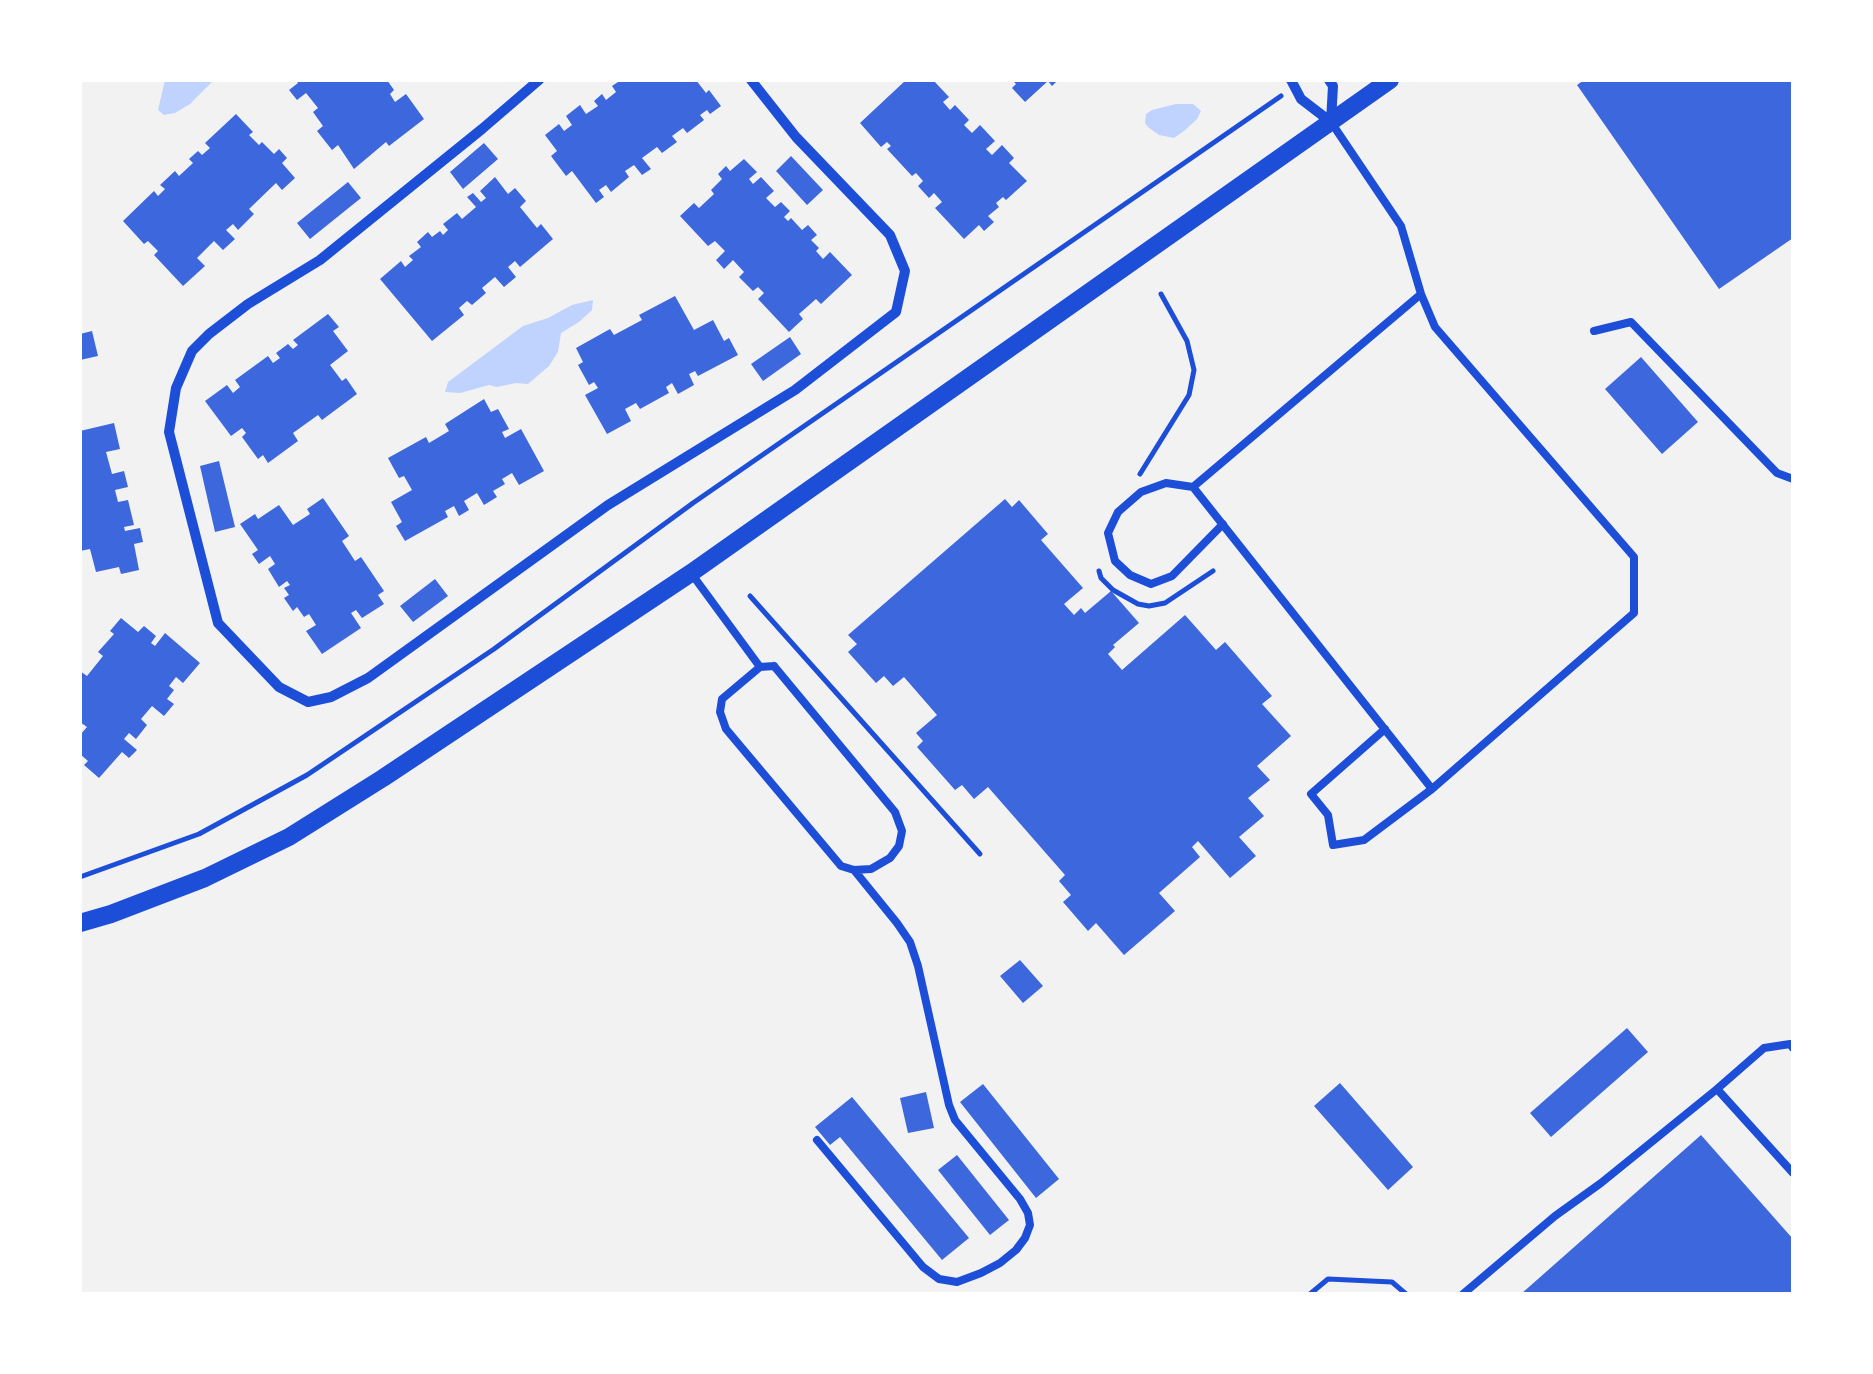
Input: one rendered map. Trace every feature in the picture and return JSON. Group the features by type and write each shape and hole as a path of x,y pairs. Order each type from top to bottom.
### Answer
{"street":[{"path":"539,80 320,260 248,304 209,334 192,351 176,388 169,432 218,623 279,686 308,702 330,698 368,678 608,505 795,390 896,312 905,271 890,235 796,137 751,80"},
{"path":"1329,80 1333,86 1331,122"},
{"path":"80,923 205,878 289,837 383,778 690,573 1390,80"},
{"path":"1292,83 1301,99 1331,122"}],"lane":[{"path":"1331,122 1401,226 1435,327 1634,557 1634,613 1432,789 1364,840 1334,845 1328,816 1311,794 1385,729"},
{"path":"1193,487 1422,294"},
{"path":"1594,331 1631,322 1777,473 1793,478"},
{"path":"1224,524 1172,576 1151,584 1130,575 1115,561 1108,533 1118,512 1141,492 1166,483 1193,487 1224,524 1432,789"},
{"path":"690,573 760,667"},
{"path":"774,666 895,812 902,831 899,846 890,858 872,869 841,866 726,729 720,712 722,700 760,667 774,666"},
{"path":"816,1140 923,1267 939,1279 957,1282 981,1274 1000,1263 1026,1238 1028,1212 956,1120 949,1105 910,942 854,870"},
{"path":"1463,1294 1764,1048 1790,1044 1793,1048"},
{"path":"1717,1089 1793,1174"}],"path":[{"path":"80,877 199,834 307,775 494,649 693,504 1292,83"},
{"path":"750,596 980,854"},
{"path":"1310,1294 1328,1279 1392,1282 1406,1294"}],"water":[{"path":"165,80 214,80 190,104 164,115 158,110"},
{"path":"1193,104 1201,111 1174,138 1159,135 1145,123 1146,114 1152,110"},
{"path":"593,300 592,310 561,333 558,352 549,366 528,384 445,392 448,382 523,326"}],"building":[{"path":"296,80 387,80 394,90 390,94 395,102 406,94 424,119 389,146 386,142 354,169 338,145 332,150 317,131 323,126 313,112 318,108 306,93 297,100 289,90 298,83"},
{"path":"616,80 696,80 721,106 710,114 707,110 700,115 704,120 687,133 683,128 672,136 677,142 662,153 657,147 642,158 651,169 642,175 634,165 625,171 629,177 611,192 606,185 599,190 604,197 596,203 572,171 566,176 551,156 557,151 545,135 559,124 564,131 572,125 566,116 580,105 586,114 598,106 594,101 602,94 606,100 616,92 612,86"},
{"path":"906,80 933,80 949,97 943,102 950,110 955,105 969,120 964,125 972,133 980,125 995,141 986,149 992,155 1002,145 1014,158 1009,163 1027,181 1006,200 1003,197 996,203 999,207 988,216 994,222 984,231 979,225 964,239 935,208 942,202 934,193 929,198 918,186 923,181 916,173 912,176 887,149 891,146 887,142 881,147 860,123"},
{"path":"1012,80 1058,80 1052,86 1048,81 1025,102 1012,88 1016,84"},
{"path":"1584,80 1793,80 1793,238 1719,289 1577,85"},
{"path":"236,114 259,145 262,142 274,154 279,149 287,158 282,163 295,178 282,190 276,183 249,209 254,214 238,230 233,224 226,230 235,239 223,250 214,241 197,258 205,266 183,286 154,255 158,251 148,241 144,244 123,221 154,191 158,196 165,189 160,185 175,171 179,176 193,163 189,159 198,151 202,155 210,148 205,143"},
{"path":"484,143 498,159 463,189 450,172"},
{"path":"791,156 823,190 807,205 776,171"},
{"path":"744,159 757,172 749,179 753,184 761,177 774,191 766,198 775,207 781,202 790,211 784,217 788,221 791,218 802,230 808,225 817,235 811,240 823,259 830,252 852,275 821,304 816,299 799,314 803,319 789,332 758,299 764,293 758,287 753,291 739,277 744,272 733,260 724,269 716,260 725,251 715,241 708,246 680,216 694,203 699,208 714,194 711,190 722,179 718,174 726,166 730,171"},
{"path":"495,177 508,194 515,188 526,201 520,207 537,228 541,224 553,239 520,267 515,261 508,267 516,277 504,287 495,277 482,288 486,293 472,305 467,301 459,308 464,315 432,341 380,279 401,261 405,267 413,260 409,256 421,247 417,242 428,232 432,237 440,231 443,235 448,230 443,224 457,213 462,219 476,207 467,197 473,193 481,202 486,198 480,191"},
{"path":"348,182 361,198 310,239 297,223"},
{"path":"675,296 694,330 713,320 724,341 729,338 738,355 698,376 695,371 689,374 694,385 678,394 672,383 666,387 669,393 640,409 636,403 625,409 631,421 607,434 585,395 598,388 594,382 589,385 578,365 583,362 576,348 610,329 614,335 642,320 639,315"},
{"path":"328,314 339,327 333,331 348,351 330,365 357,394 322,420 318,415 293,433 298,441 268,463 263,455 258,459 242,437 246,433 242,428 231,436 205,401 227,385 233,393 240,387 235,380 268,356 273,363 280,358 276,353 288,344 293,349 298,345 293,340"},
{"path":"92,331 98,356 80,360 80,334"},
{"path":"790,337 801,354 763,381 751,364"},
{"path":"1641,357 1698,422 1662,454 1605,389"},
{"path":"484,399 491,412 498,409 509,429 502,432 505,438 521,429 544,471 519,485 512,473 502,479 505,484 493,491 497,497 484,505 477,493 464,501 469,510 459,516 454,506 445,511 448,517 405,541 396,526 402,522 391,502 412,490 404,476 399,478 388,458 426,437 429,443 449,431 445,424"},
{"path":"114,423 120,449 106,452 112,474 124,471 128,487 115,490 118,502 128,500 134,525 124,527 125,531 140,528 143,542 134,544 139,570 121,574 119,567 96,572 90,549 80,551 80,431"},
{"path":"219,461 235,527 215,532 200,466"},
{"path":"323,498 349,536 342,541 355,561 361,557 384,591 378,595 384,604 362,618 356,610 351,613 361,628 322,654 306,631 316,625 309,614 304,617 297,607 293,611 284,598 289,595 284,588 290,585 287,581 279,587 268,569 275,564 270,556 259,564 252,554 258,550 240,524 255,514 258,519 279,505 293,525 310,514 307,509"},
{"path":"1005,499 1012,507 1019,500 1048,534 1041,540 1083,588 1064,604 1074,615 1081,608 1085,613 1111,591 1139,623 1108,654 1122,670 1185,615 1216,650 1225,642 1272,696 1262,704 1291,736 1257,766 1270,780 1248,798 1264,816 1239,837 1256,856 1230,878 1198,841 1192,847 1200,857 1159,893 1175,911 1124,955 1096,923 1088,931 1063,902 1071,895 1059,881 1065,875 988,787 974,799 962,785 955,790 917,747 923,741 916,733 937,715 904,677 893,686 884,676 876,683 848,652 857,644 848,635"},
{"path":"435,579 448,596 413,622 400,606"},
{"path":"121,618 138,632 144,626 156,636 151,643 155,646 165,633 200,663 183,683 176,677 169,686 174,690 167,699 174,704 164,716 152,706 141,719 147,725 136,739 129,733 124,739 137,750 129,758 122,752 99,778 84,765 88,761 80,754 80,735 87,727 80,722 80,671 87,676 103,656 98,652 114,634 110,631"},
{"path":"1020,960 1043,986 1023,1003 1000,976"},
{"path":"1627,1028 1648,1052 1551,1137 1530,1113"},
{"path":"1340,1083 1413,1167 1388,1190 1314,1106"},
{"path":"983,1084 1059,1179 1036,1198 960,1102"},
{"path":"926,1092 934,1128 908,1133 900,1098"},
{"path":"852,1097 969,1238 942,1260 840,1137 830,1145 815,1127"},
{"path":"1701,1135 1793,1239 1793,1294 1521,1294"},
{"path":"957,1155 1009,1220 990,1235 938,1170"}]}
